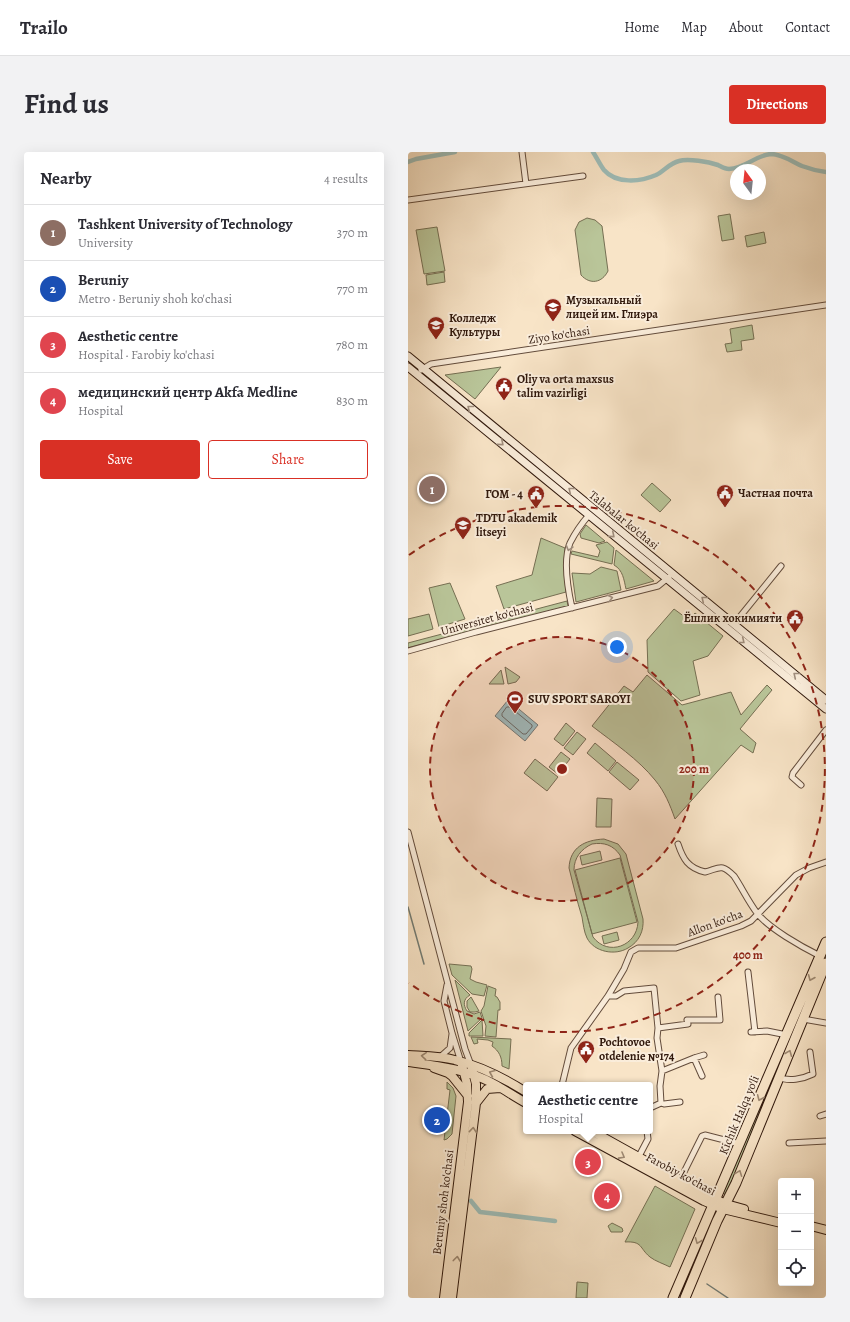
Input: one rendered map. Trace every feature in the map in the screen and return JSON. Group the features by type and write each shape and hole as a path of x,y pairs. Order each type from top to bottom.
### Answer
{"highway":[{"name":"Kichik Halqa yo'li","path":"684,1298 725,1206 803,1019 823,960 826,942"},
{"name":"Kichik Halqa yo'li","path":"673,1298 787,1035 823,960"}],"main road":[{"name":"Talabalar ko'chasi","path":"408,356 420,371 540,476 667,580 781,668 826,700"},
{"name":"Talabalar ko'chasi","path":"408,366 420,371 545,469 734,624 826,709"},
{"path":"540,476 545,469"},
{"path":"408,1055 440,1057 471,1065 493,1073 523,1090"},
{"path":"408,1062 438,1065 464,1071 495,1084 523,1101"},
{"name":"Beruniy shoh ko'chasi","path":"444,1298 468,1096 467,1084 461,1062"},
{"path":"423,1064 448,1073 468,1096"},
{"path":"464,1071 471,1065"},
{"name":"Beruniy shoh ko'chasi","path":"452,1298 476,1103 476,1084 471,1065"},
{"path":"476,1103 487,1089 500,1088"},
{"name":"Farobiy ko'chasi","path":"581,1134 714,1202 778,1222"},
{"name":"Farobiy ko'chasi","path":"597,1134 680,1180 714,1202"},
{"name":"Farobiy ko'chasi","path":"725,1206 778,1217"},
{"path":"814,1227 826,1230"},
{"path":"814,1232 826,1235"}],"street":[{"path":"522,152 526,184"},
{"path":"408,200 583,176"},
{"name":"Ziyo ko'chasi","path":"420,371 431,364 826,305"},
{"path":"572,608 569,595 567,561 569,548 576,532 589,515"},
{"path":"734,624 782,566"},
{"path":"667,580 672,574"},
{"name":"Universitet ko'chasi","path":"408,651 476,632 658,586 667,580"},
{"path":"801,785 792,777 793,774 826,730"},
{"path":"408,832 447,983 471,1065"},
{"path":"678,844 684,859 691,867 705,872 716,867 722,867 730,871 757,914 768,924 823,960"},
{"name":"Allon ko'cha","path":"608,996 624,969 631,952 638,948 676,948 741,926 750,921 796,875 809,868 826,862"},
{"path":"748,972 750,979 753,1032 767,1031 787,1035"},
{"path":"447,983 444,1001 461,1062"},
{"path":"563,1082 571,1048 608,996 616,996 624,991 654,988 658,1028 657,1038 662,1071 660,1086 661,1103"},
{"path":"658,1028 688,1024 688,1020 720,1020 718,997"},
{"path":"803,1019 826,1023"},
{"path":"440,1057 450,1048 452,1033"},
{"path":"779,1077 784,1080 789,1080 813,1074 810,1052"},
{"path":"662,1071 704,1055"},
{"path":"694,1058 702,1076"},
{"path":"653,1107 661,1103 680,1102"},
{"path":"638,1158 648,1139 647,1134"},
{"path":"680,1180 702,1136 705,1135 740,1144"},
{"path":"789,1143 826,1141"}],"green space":[{"path":"730,214 734,239 722,241 718,216"},
{"path":"587,218 595,220 602,226 608,271 603,278 596,281 588,280 581,275 575,230 579,222"},
{"path":"437,227 445,271 424,274 416,230"},
{"path":"764,232 766,243 747,247 745,236"},
{"path":"444,272 445,282 427,285 426,275"},
{"path":"752,325 754,339 741,341 742,350 727,352 725,344 732,343 730,329"},
{"path":"501,367 475,399 445,375"},
{"path":"652,483 671,500 660,512 641,495"},
{"path":"586,525 605,541 599,543 581,538 580,534"},
{"path":"541,538 565,548 564,564 566,592 504,609 496,586 532,575"},
{"path":"607,542 614,548 612,564 571,554 572,551 598,557 600,551 596,545"},
{"path":"616,550 654,581 626,589 621,572 614,565"},
{"path":"601,567 617,571 621,590 576,602 572,573 590,574"},
{"path":"450,583 465,619 439,627 429,588"},
{"path":"567,601 568,606 408,648 408,643"},
{"path":"674,609 689,620 695,613 723,636 708,656 693,661 700,695 681,701 648,672 647,640"},
{"path":"429,614 433,629 408,636 408,619"},
{"path":"505,667 520,677 516,682 508,684"},
{"path":"501,670 504,684 489,684"},
{"path":"647,675 682,705 731,692 741,715 767,685 772,690 740,729 756,743 753,753 741,745 675,819 659,785 648,772 592,726 624,686 633,692"},
{"path":"566,723 575,731 563,746 554,739"},
{"path":"577,732 586,739 573,755 564,748"},
{"path":"595,743 616,761 608,771 587,753"},
{"path":"561,752 570,759 558,774 549,767"},
{"path":"535,759 558,777 547,791 524,773"},
{"path":"617,762 639,780 630,790 609,772"},
{"path":"597,798 612,799 611,827 596,827"},
{"path":"604,839 618,844 626,854 643,919 642,932 635,943 628,948 617,952 605,951 595,947 587,938 569,868 572,855 580,846","holes":["596,843 608,845 620,855 638,922 633,937 621,946 606,946 599,943 593,937 574,870 575,862 581,851"]},
{"path":"600,851 602,860 582,865 580,856"},
{"path":"620,858 637,922 592,934 575,870"},
{"path":"617,932 619,940 604,944 602,936"},
{"path":"826,950 826,958 726,1195 723,1193"},
{"path":"449,964 471,966 472,969 470,979 487,985 484,996 472,994 452,975"},
{"path":"455,980 470,995 464,1002 467,1011 474,1014 480,1012 482,1018 468,1031"},
{"path":"488,986 496,989 495,996 500,1002 496,1037 485,1036 486,1026 481,1011 484,1006"},
{"path":"471,997 479,1011 470,1012 467,1007 467,1001"},
{"path":"482,1020 483,1036 469,1036 469,1033"},
{"path":"471,1037 511,1039 509,1069 502,1066 500,1054 492,1046 493,1042 477,1039 478,1043 474,1044"},
{"path":"447,1082 453,1088 456,1096 452,1134 444,1140 450,1090 447,1089"},
{"path":"655,1186 695,1209 670,1267 650,1257 638,1244 625,1242"},
{"path":"612,1223 622,1228 623,1231 611,1232 608,1226"},
{"path":"577,1282 588,1283 587,1298 576,1298"}],"water":[{"path":"508,700 538,725 525,741 495,716"}],"waterway":[{"path":"408,162 416,159 455,152"},
{"path":"593,152 604,170 609,175 622,180 636,180 650,177 656,175 673,163 683,160 704,162 729,169 741,166 760,157 771,154 783,157 808,168 826,172"},
{"path":"408,907 424,964"},
{"path":"471,1201 480,1212 555,1221"},
{"path":"707,1284 728,1298"}],"place":[{"name":"Музыкальный лицей им. Глиэра","path":"553,322"},
{"name":"Колледж Культуры","path":"436,340"},
{"name":"Oliy va orta maxsus talim vazirligi","path":"504,401"},
{"name":"Tashkent University of Technology","path":"432,489"},
{"name":"Частная почта","path":"725,508"},
{"name":"ГОМ - 4","path":"536,509"},
{"name":"TDTU akademik litseyi","path":"463,540"},
{"name":"Ёшлик хокимияти","path":"795,633"},
{"name":"SUV SPORT SAROYI","path":"515,714"},
{"name":"Pochtovoe otdelenie №174","path":"586,1064"},
{"name":"Beruniy","path":"437,1120"},
{"name":"Aesthetic centre","path":"588,1162"},
{"name":"медицинский центр Akfa Medline","path":"607,1196"}]}
